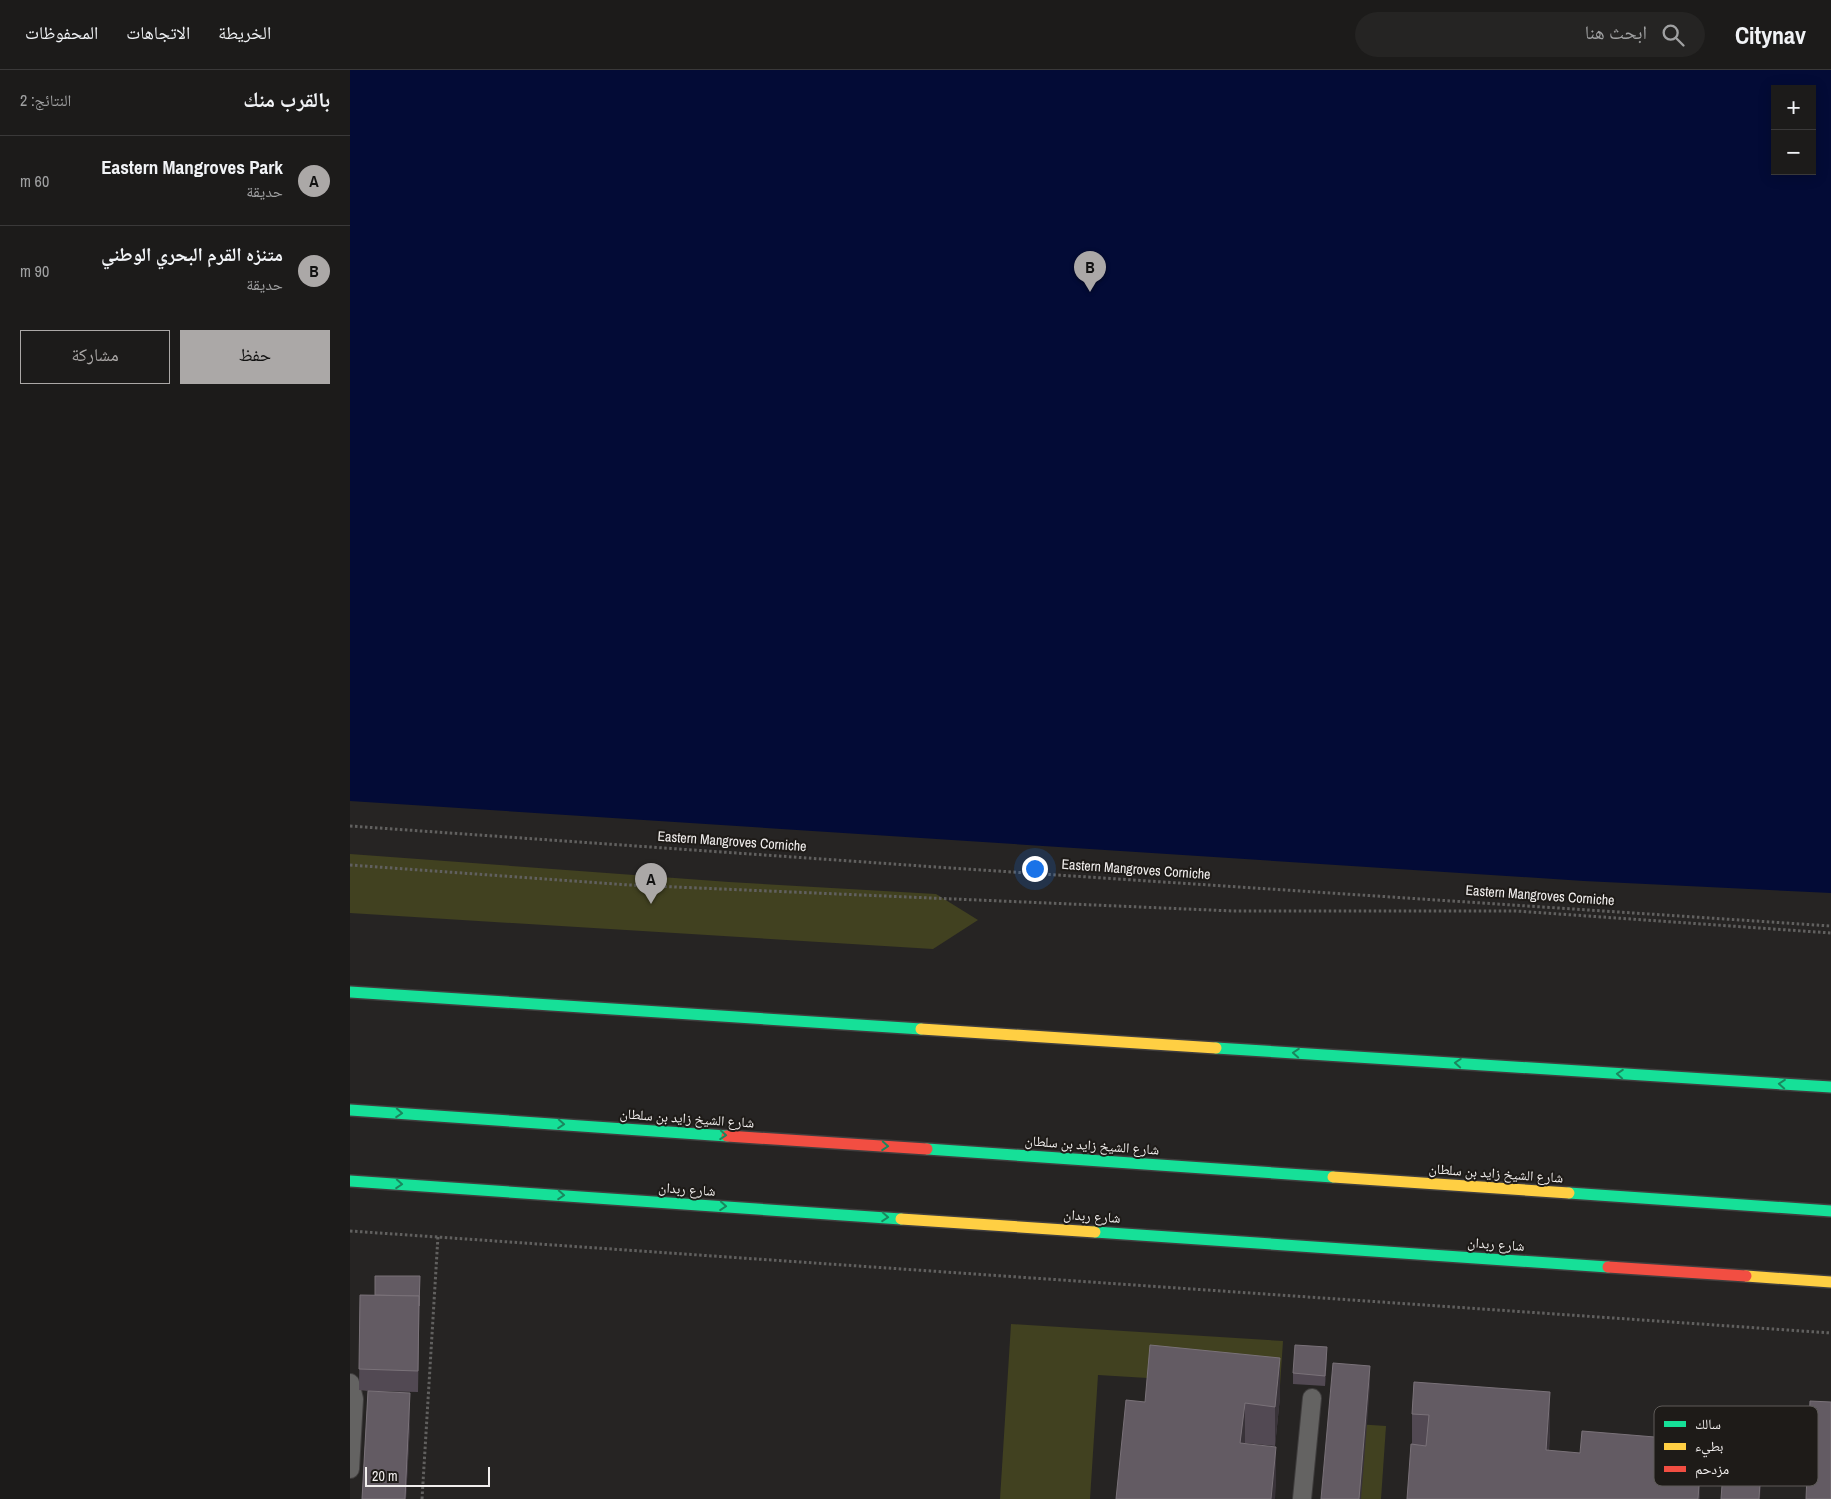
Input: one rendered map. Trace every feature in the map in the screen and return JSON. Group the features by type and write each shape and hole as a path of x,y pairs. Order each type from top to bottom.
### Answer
{"main road":[{"path":"350,992 1831,1087"},
{"name":"شارع الشيخ زايد بن سلطان","path":"350,1110 1831,1211"},
{"name":"شارع ربدان","path":"350,1180 1831,1282"}],"lane":[{"path":"350,1383 354,1399 350,1469"},
{"path":"1302,1499 1312,1398"}],"path":[{"name":"Eastern Mangroves Corniche","path":"350,826 946,868 1831,926"},
{"path":"350,865 629,885 1233,911 1516,911 1831,933"},
{"path":"350,1231 1831,1333"},
{"path":"422,1499 438,1236"}],"shaded area":[{"path":"350,70 1831,70 1831,893 1584,881 350,801"},
{"path":"350,854 729,882 936,894 978,920 933,949 350,913"},
{"path":"1011,1324 1283,1341 1280,1386 1098,1375 1090,1499 1000,1499"},
{"path":"1356,1424 1386,1426 1381,1499 1351,1499"}],"building":[{"path":"375,1276 420,1276 419,1306 419,1296 375,1295"},
{"path":"360,1295 419,1296 418,1371 359,1369"},
{"path":"1150,1345 1280,1358 1275,1407 1245,1403 1240,1443 1276,1447 1271,1499 1116,1499 1126,1400 1145,1402"},
{"path":"1295,1345 1327,1347 1325,1376 1293,1373"},
{"path":"1333,1363 1370,1366 1359,1499 1321,1499"},
{"path":"1414,1382 1550,1392 1546,1450 1580,1453 1582,1431 1654,1437 1654,1486 1699,1486 1698,1499 1407,1499 1411,1444 1426,1446 1429,1415 1412,1414"},
{"path":"368,1391 410,1393 405,1499 362,1499"},
{"path":"1810,1401 1831,1402 1831,1499 1806,1499 1807,1486 1818,1486 1818,1406 1810,1406"},
{"path":"1722,1486 1760,1486 1759,1499 1721,1499"}],"traffic: fast":[{"path":"350,992 921,1029"},
{"path":"1216,1048 1831,1087"},
{"path":"350,1110 727,1136"},
{"path":"927,1149 1333,1177"},
{"path":"350,1181 901,1219"},
{"path":"1569,1193 1831,1211"},
{"path":"1095,1232 1608,1267"}],"traffic: slow":[{"path":"921,1029 1216,1048"},
{"path":"1333,1177 1569,1193"},
{"path":"901,1219 1095,1232"},
{"path":"1746,1276 1831,1282"}],"traffic: jam":[{"path":"727,1136 927,1149"},
{"path":"1608,1267 1746,1276"}],"place":[{"name":"متنزه القرم البحري الوطني","path":"1090,292"},
{"name":"Eastern Mangroves Park","path":"651,904"}]}
